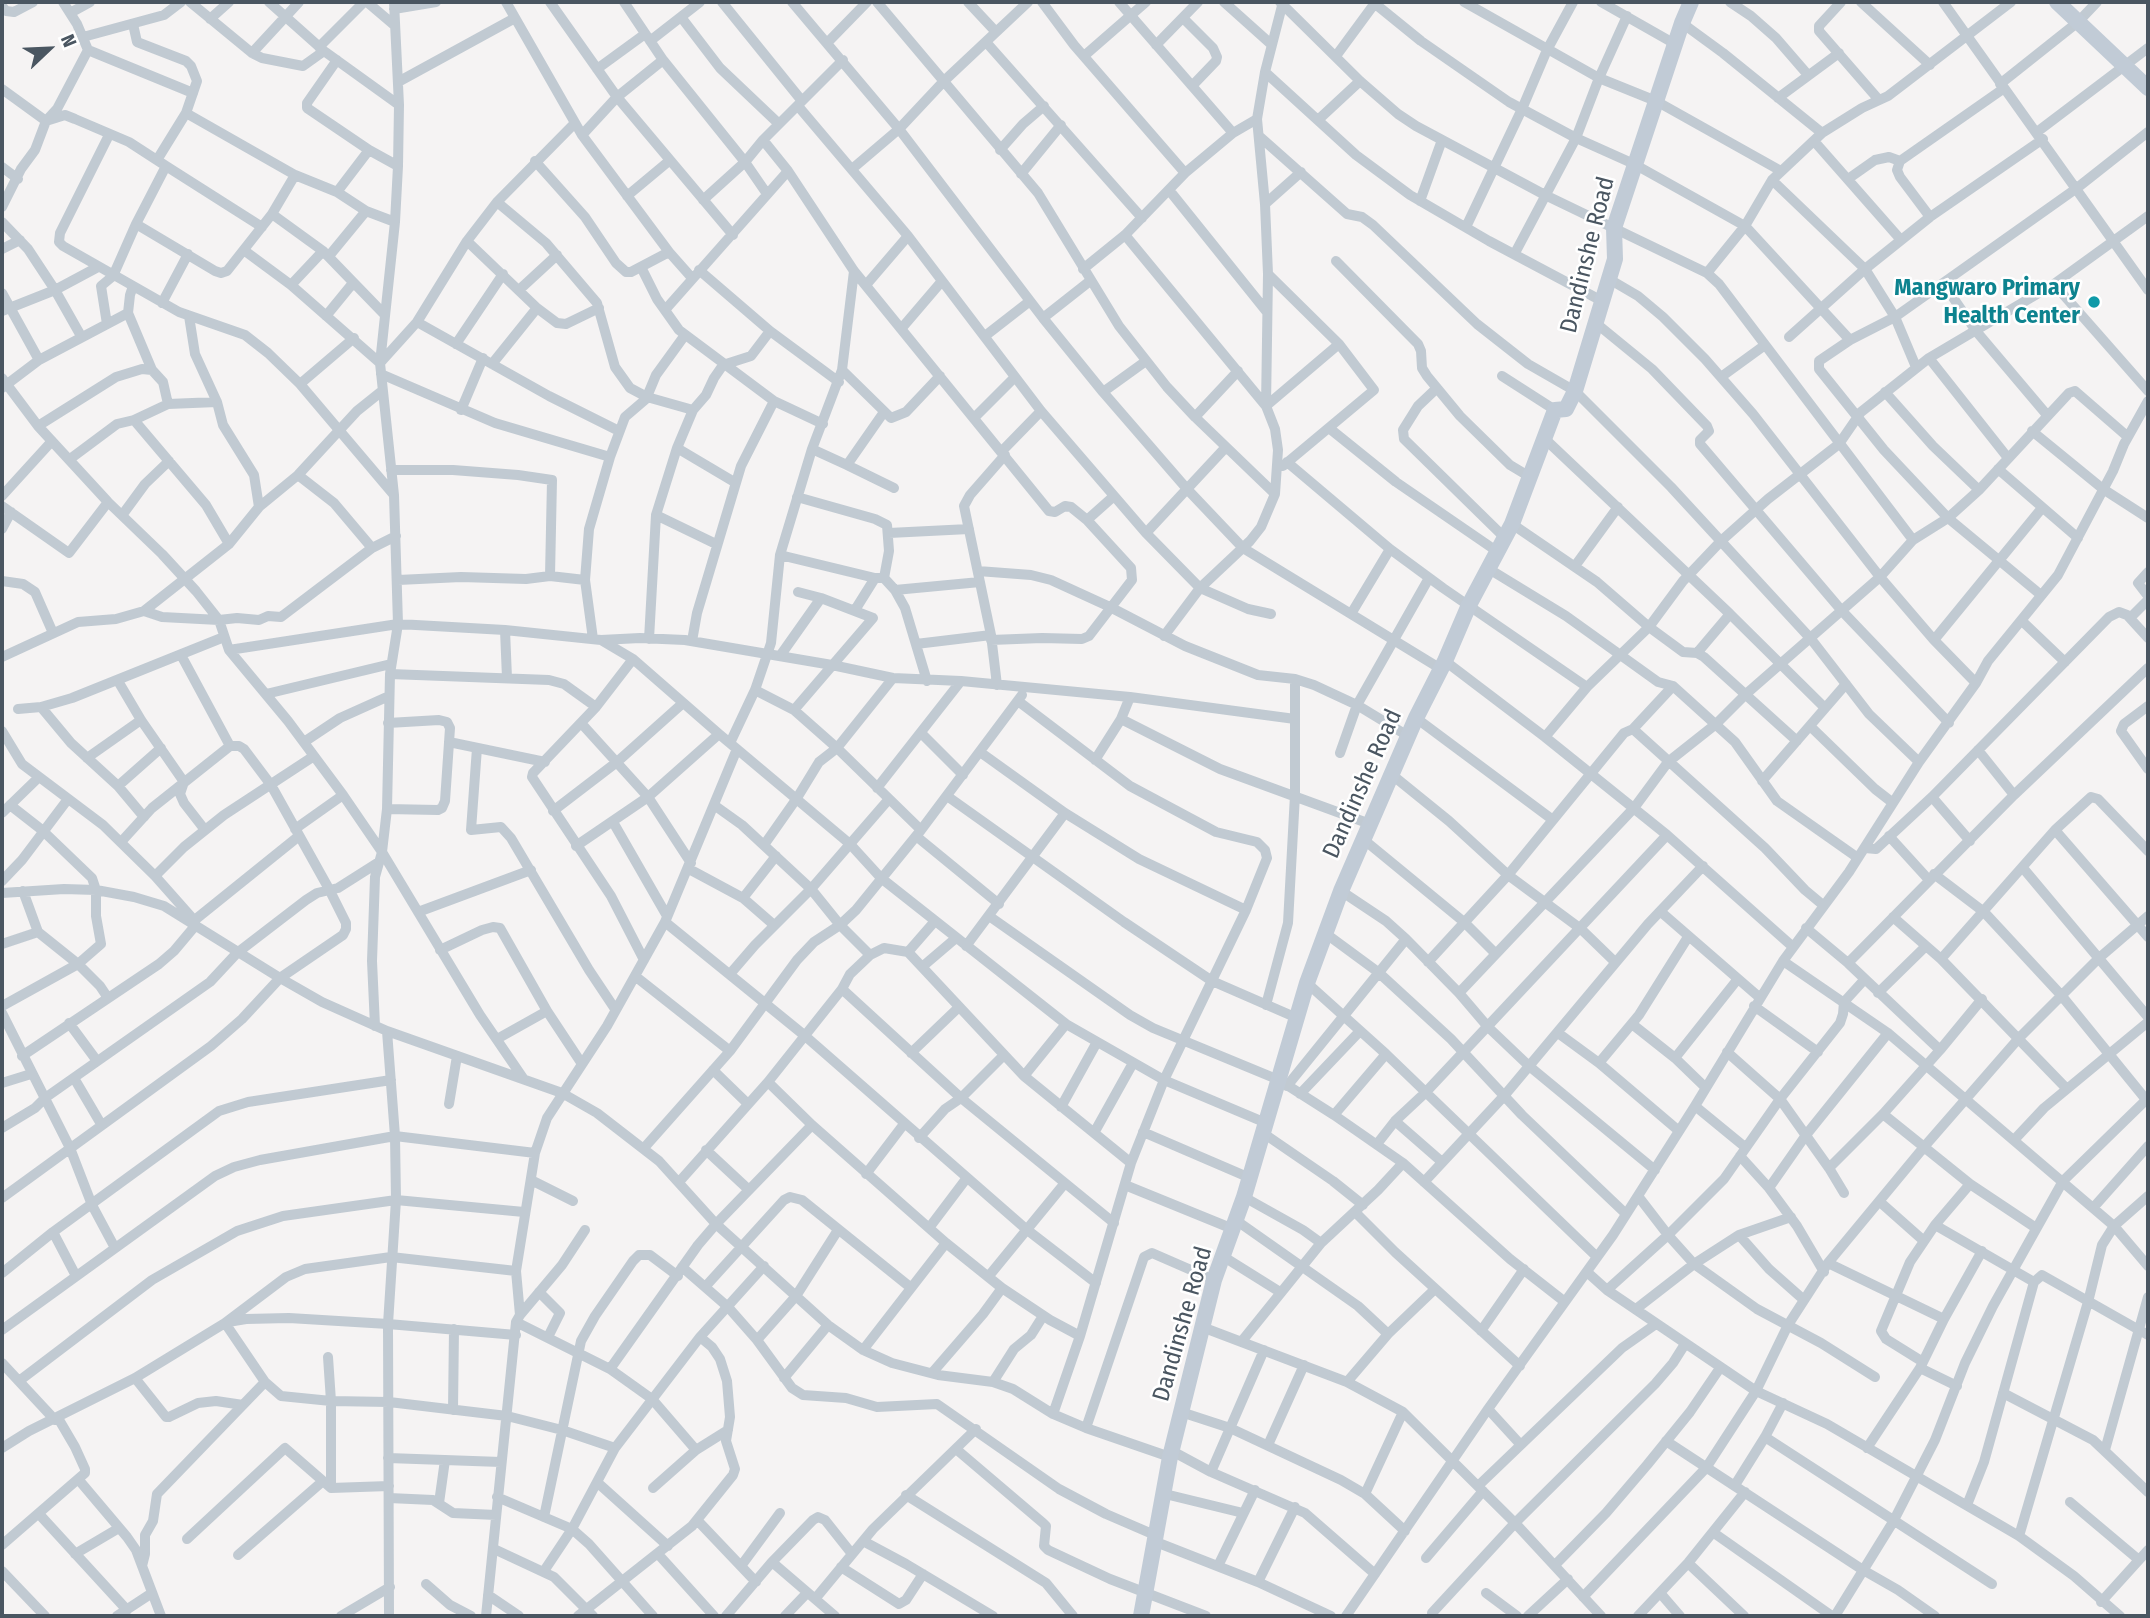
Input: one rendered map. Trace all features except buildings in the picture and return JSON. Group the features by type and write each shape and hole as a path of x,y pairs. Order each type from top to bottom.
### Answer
{"street":[{"path":"2,6 6,11 15,12 33,2"},
{"path":"63,2 88,50 193,93"},
{"path":"70,13 90,2"},
{"path":"83,37 164,15 181,2"},
{"path":"190,2 262,58 303,66 366,2 394,25"},
{"path":"210,19 229,2"},
{"path":"269,2 321,49 399,104"},
{"path":"252,52 299,2"},
{"path":"375,1026 372,961 376,877 387,809 389,696 398,624 394,495 381,369 398,166 399,104 394,5 436,2"},
{"path":"506,2 582,135 669,252 839,382"},
{"path":"550,2 617,97 733,235"},
{"path":"624,2 663,60 745,162 767,194"},
{"path":"597,69 681,17 700,2"},
{"path":"722,2 852,169 908,236 1014,378 1146,533 1200,588 1248,609 1271,614"},
{"path":"792,2 899,129 1103,392 1187,489 1243,548 1394,642 1443,665 1545,737 1667,835 1793,947"},
{"path":"828,42 867,2"},
{"path":"877,2 1052,215 1119,326 1146,360 1195,417 1275,494"},
{"path":"968,2 996,32"},
{"path":"852,169 899,129 944,81 1028,2"},
{"path":"1042,2 1084,56 1185,173"},
{"path":"1119,2 1233,133"},
{"path":"1084,56 1146,2"},
{"path":"1156,45 1198,2"},
{"path":"1224,2 1272,45"},
{"path":"1266,406 1268,274 1257,120 1265,72 1282,2"},
{"path":"1282,2 1398,114 1442,141 1545,195 1707,273 1719,284 1913,540"},
{"path":"1336,57 1374,2 1466,75 1522,109 1576,138 1634,164 1745,226 1850,340"},
{"path":"1464,2 1599,78 1656,101 1781,171"},
{"path":"1466,228 1547,50 1573,2"},
{"path":"1601,2 1675,44"},
{"name":"Dandinshe Road","path":"1141,1616 1171,1454 1214,1280 1235,1225 1264,1128 1283,1083 1307,984 1340,891 1416,718 1469,605 1505,538 1555,410 1566,410 1575,391 1615,259 1614,228 1691,2"},
{"path":"1730,2 1776,38 1808,75"},
{"path":"1841,2 1818,29 1879,100"},
{"path":"1861,2 1930,65"},
{"path":"1943,2 2148,290"},
{"path":"1707,273 1745,226 1772,180 1818,137 1930,65 2011,2"},
{"path":"2057,2 2148,88"},
{"path":"1930,216 1900,177 1897,170 1900,161 2002,87 2078,22 2097,2"},
{"path":"1515,253 1576,138 1627,16"},
{"path":"681,17 720,68 779,124"},
{"path":"398,82 515,18"},
{"path":"1183,18 1213,48 1217,57 1192,86"},
{"path":"1682,23 1723,52 1778,98 1818,137 1847,179 1901,240"},
{"path":"107,324 101,286 113,276 186,113 197,81 186,61 167,56 137,42 133,24"},
{"path":"986,42 1142,218"},
{"path":"1790,337 1865,269 1930,216 2040,135 2123,64 2148,48"},
{"path":"2,207 21,169 35,150 46,121 57,109 88,50"},
{"path":"1778,98 1839,53"},
{"path":"337,60 307,103 307,108 398,166"},
{"path":"582,135 617,97 663,60"},
{"path":"704,200 745,162 763,140 843,60"},
{"path":"1265,72 1356,155 1420,201 1602,301"},
{"path":"1318,120 1360,80"},
{"path":"2,89 46,121"},
{"path":"1000,150 1023,124 1044,106"},
{"path":"186,113 295,175 337,192 366,211 395,222"},
{"path":"46,121 65,115 129,142 262,227"},
{"path":"1083,269 1125,235 1185,173 1233,133 1257,120"},
{"path":"381,369 417,322 467,241 498,202 575,123"},
{"path":"1021,174 1061,125"},
{"path":"2041,596 1948,518 1884,450 1818,364 1822,358 1850,340 1895,317 2077,188 2148,132"},
{"path":"108,135 59,238 63,246 162,303 189,316 245,335 300,384 394,495"},
{"path":"1259,136 1348,214 1362,217 1373,225 1477,324 1528,364 1575,391 1671,487 1811,639 1869,714 1919,762"},
{"path":"763,140 788,171 854,271 1049,511 1055,512 1068,505 1087,520 1131,568 1133,574 1129,586 1110,607 1094,631 1082,639 991,638 916,644"},
{"path":"1420,201 1442,141"},
{"path":"337,192 369,150"},
{"path":"1847,179 1881,158 1889,157 1900,161"},
{"path":"536,161 585,218 620,268 626,272 669,252"},
{"path":"627,196 669,161"},
{"path":"2,167 18,179"},
{"path":"665,310 788,171"},
{"path":"1265,204 1301,172"},
{"path":"136,225 221,273 227,271 245,251 272,214 295,175"},
{"path":"1772,180 1865,269 1895,317 1916,367"},
{"path":"1169,190 1267,312"},
{"path":"498,202 546,243 591,293 599,308 615,367 630,388 647,397 693,410"},
{"path":"291,285 326,254 366,211"},
{"path":"272,214 326,254 384,314"},
{"path":"1545,737 1587,687 1649,627 1684,581 1721,541 1754,510 1839,443 1857,417 1885,391 1929,358 2054,284 2148,216"},
{"path":"2,222 20,240 55,289 81,336"},
{"path":"1125,235 1266,406 1275,429 1275,494 1261,527 1243,548 1200,588 1164,636"},
{"path":"866,285 908,236"},
{"path":"2,249 20,240"},
{"path":"467,241 537,308 557,323 566,324 599,308"},
{"path":"245,251 291,285 354,338 381,369 461,410 507,428 610,457"},
{"path":"162,303 188,254"},
{"path":"519,290 557,255"},
{"path":"1336,261 1418,344 1422,368 1460,416 1502,457 1530,477"},
{"path":"7,309 98,267"},
{"path":"641,267 665,310 685,335 774,401 823,424"},
{"path":"774,655 780,555 812,449 839,382 854,271"},
{"path":"456,344 503,274"},
{"path":"1268,274 1339,344 1366,376 1374,390 1277,472"},
{"path":"1609,279 1638,296 1663,317 1721,377 1880,577 1934,640 1976,683"},
{"path":"901,329 942,281"},
{"path":"1043,317 1090,281"},
{"path":"326,316 353,283"},
{"path":"1943,283 1976,331 2047,415"},
{"path":"2054,284 2148,391"},
{"path":"133,286 128,313 152,370 163,382 168,404"},
{"path":"2,293 7,309 39,360"},
{"path":"985,336 1030,301"},
{"path":"461,410 487,361 537,308"},
{"path":"128,313 81,336 3,384 108,502 186,579 219,620 229,650 343,795 523,1078"},
{"path":"189,316 195,354 217,402 223,425 254,475 259,507"},
{"path":"417,322 573,409 619,431"},
{"path":"1597,324 1652,369 1707,426 1709,431 1700,440 1700,444 1842,611 1949,723"},
{"path":"649,639 656,515 677,447 693,410 706,395 713,378 723,365 751,356 771,331"},
{"path":"597,640 585,580 589,529 625,417 647,397 656,375 685,335"},
{"path":"300,384 354,338"},
{"path":"1266,406 1339,344"},
{"path":"1721,377 1765,345"},
{"path":"1929,358 2008,458"},
{"path":"1103,392 1146,360"},
{"path":"38,426 116,377 142,369 152,370"},
{"path":"842,370 891,418 906,412 940,376"},
{"path":"1195,417 1238,371"},
{"path":"1502,376 1555,410"},
{"path":"974,418 1014,378"},
{"path":"1437,388 1418,407 1403,430 1404,439 1505,538"},
{"path":"2,657 78,622 116,619 144,611 229,544 259,507 298,475 357,411 382,391"},
{"path":"1885,391 1933,446 1979,490"},
{"path":"1459,993 1547,903 1633,808 1668,762 1716,724 1746,694 1880,577 1913,540 1948,518 1979,490 2069,393 2075,391 2128,437"},
{"path":"691,641 716,544 736,483 755,436 774,401"},
{"path":"1346,1616 1626,1214 1696,1106 1783,961 1865,848 1919,762 1949,723 1988,661 2058,575 2148,401"},
{"path":"70,459 117,424 134,420 168,404 217,402"},
{"path":"997,685 991,638 964,511 965,502 1003,453 1041,411"},
{"path":"847,465 884,412"},
{"path":"134,420 206,505 229,544"},
{"path":"1329,428 1396,482 1505,538 1575,566 1683,653 1697,653 1797,741"},
{"path":"2032,431 2104,489 2148,518"},
{"path":"1545,439 1825,708"},
{"path":"2,496 52,441"},
{"path":"677,447 736,483"},
{"path":"1146,533 1226,447"},
{"path":"812,449 894,488"},
{"path":"123,514 150,479 169,461"},
{"path":"1287,462 1390,549 1587,687"},
{"path":"1998,469 2078,538"},
{"path":"391,470 453,470 552,480 551,576"},
{"path":"298,475 334,503 372,548"},
{"path":"1087,520 1114,496"},
{"path":"797,497 887,524 889,533 880,578 855,610"},
{"path":"2,529 6,509 69,553 108,502"},
{"path":"1575,566 1618,507"},
{"path":"1934,640 2042,508"},
{"path":"656,515 716,544"},
{"path":"889,533 969,529"},
{"path":"144,611 162,617 219,620 281,617 372,548 396,536"},
{"path":"1351,614 1390,549"},
{"path":"780,555 880,578 895,590 905,608 927,681"},
{"path":"1489,569 1566,616 1658,682 1673,686 1735,742 1777,802 1858,858"},
{"path":"2130,618 2148,598 2138,583 2148,572"},
{"path":"895,590 979,576 1031,575 1051,580 1185,646 1258,675 1295,679 1314,685 1357,705 1408,736"},
{"path":"398,580 461,577 526,579 551,576 585,580"},
{"path":"1340,753 1357,705 1429,578"},
{"path":"2,582 23,584 35,592 52,633"},
{"path":"794,709 872,620 871,616 798,592"},
{"path":"486,1616 518,1318 516,1271 535,1153 547,1118 635,976 666,919 714,805 755,691 774,655 821,598"},
{"path":"1865,848 1876,849 1932,797 2109,617 2119,612 2130,618 2148,638"},
{"path":"1697,653 1730,614"},
{"path":"2022,621 2064,662"},
{"path":"229,650 398,624 597,640 691,641 893,678 961,681 1130,697 1295,719"},
{"path":"505,631 507,678"},
{"path":"18,709 41,707 118,681 224,637"},
{"path":"597,640 634,659 850,844 881,878 1066,1024 1164,1080 1264,1128 1333,1181 1436,1289 1520,1366"},
{"path":"181,655 230,746"},
{"path":"634,659 596,707 532,777 552,811 611,896 643,960"},
{"path":"1848,963 2014,795 2148,668"},
{"path":"266,694 391,669 549,680 565,684 596,707"},
{"path":"764,845 819,762 837,748 893,678"},
{"path":"1266,1005 1288,923 1295,795 1295,679"},
{"path":"118,681 184,782"},
{"path":"877,788 961,681"},
{"path":"1762,781 1846,684"},
{"path":"1428,962 1508,875 1624,733 1633,729 1673,686"},
{"path":"644,1148 730,1051 805,950 856,910 919,833 1028,687"},
{"path":"755,691 794,709 889,799 919,833 999,904"},
{"path":"304,742 340,718 389,696"},
{"path":"1095,760 1121,719 1130,697"},
{"path":"1018,701 1130,786 1205,827 1262,845 1267,858 1246,910 1164,1080 1131,1163 1080,1336 1053,1414"},
{"path":"552,811 617,762 683,703"},
{"path":"2148,706 2121,728 2122,734 2148,769"},
{"path":"41,707 58,730 118,786 144,817"},
{"path":"1416,718 1553,820"},
{"path":"1121,719 1220,769 1295,795 1366,831 1496,954"},
{"path":"87,758 141,720"},
{"path":"387,809 442,808 445,801 450,728 444,721 388,723"},
{"path":"581,723 648,797 690,866 743,898 774,925"},
{"path":"1810,726 1893,803"},
{"path":"1633,729 1765,848 1823,905"},
{"path":"2,731 22,764 121,842 155,876 193,923"},
{"path":"921,733 963,775"},
{"path":"576,846 648,797 719,734"},
{"path":"449,742 545,762"},
{"path":"2,1198 220,1039 280,978 343,935 346,929 346,923 329,889 271,785 239,746 230,746 184,782 144,817 121,842"},
{"path":"118,786 161,748"},
{"path":"477,748 471,831 503,828 615,1009"},
{"path":"1978,750 2014,795"},
{"path":"980,752 1065,813 1139,859 1246,910"},
{"path":"155,876 184,847 224,815 314,756"},
{"path":"1391,774 1449,821 1508,875 1581,929 1615,962"},
{"path":"2,1006 78,964 101,944 96,916 96,890 90,875 42,830 6,809 38,778"},
{"path":"184,782 180,794 205,830"},
{"path":"22,1056 159,964 174,951 193,923 343,795"},
{"path":"947,796 1212,981 1297,1018"},
{"path":"1932,797 1970,841"},
{"path":"1941,959 2054,831 2088,799 2095,797 2148,851"},
{"path":"2,881 22,860 68,799"},
{"path":"730,974 774,925 811,890 889,799"},
{"path":"714,805 776,856 870,955"},
{"path":"966,946 1065,813"},
{"path":"613,822 666,919 804,1035 966,1179 1096,1283"},
{"path":"2054,831 2148,937"},
{"path":"1377,1144 1395,1121 1488,1027 1667,835"},
{"path":"1714,1533 1833,1616 1893,1522 1935,1440 1993,1306 2063,1181 2148,1100 2061,995 1984,912 1931,877 1889,836"},
{"path":"743,898 776,856"},
{"path":"2,1128 36,1108 45,1098 210,982 237,953 306,900 329,889 338,888 381,857"},
{"path":"1424,1182 1504,1096 1615,962 1703,866"},
{"path":"2014,1140 2043,1108 2111,1055 2148,1019 2023,868"},
{"path":"418,912 531,870"},
{"path":"2,893 96,890 164,906 237,953 322,1002 387,1031 562,1093 597,1113 644,1148 716,1224 828,1325 863,1350 892,1363 932,1374 993,1382 1013,1389 1053,1414 1086,1428 1171,1454 1295,1507 1375,1574"},
{"path":"23,891 38,932 78,964 108,998"},
{"path":"1340,891 1385,921 1406,939 1488,1027 1529,1066 1655,1170"},
{"path":"1661,912 1737,980 1757,1002 1818,1052"},
{"path":"989,916 1130,1016 1283,1083 1334,1115 1403,1163 1565,1302"},
{"path":"1583,1597 1706,1468 1756,1391 1788,1325 1804,1300 1826,1268 1924,1147 2019,1038 2099,958 2148,916"},
{"path":"1893,918 1982,999 2066,1088"},
{"path":"908,952 935,921"},
{"path":"440,950 482,930 500,928 547,1011 582,1064"},
{"path":"1806,928 1848,963 1940,1050"},
{"path":"2,944 38,932"},
{"path":"1325,933 1378,972 1463,1052 1504,1096 1626,1214"},
{"path":"1599,1063 1632,1024 1688,937"},
{"path":"922,967 956,938"},
{"path":"1283,1083 1344,1015 1406,939"},
{"path":"1878,993 1926,946"},
{"path":"679,1182 768,1082 842,989 850,974 870,955 884,948 908,952 1024,1076 1131,1163"},
{"path":"1783,961 1888,1033 2115,1226 2148,1265"},
{"path":"635,976 730,1051"},
{"path":"1675,1058 1737,980"},
{"path":"1607,1290 1724,1179 1780,1099 1840,1023 1844,1002 1864,980"},
{"path":"1307,984 1386,1054 1597,1257"},
{"path":"842,989 961,1098 1114,1223"},
{"path":"1829,1168 1883,1114 1982,999"},
{"path":"911,1053 959,1007"},
{"path":"497,1040 547,1011"},
{"path":"2,1016 70,1148 92,1205 115,1248"},
{"path":"69,1023 97,1061"},
{"path":"1024,1076 1066,1024"},
{"path":"1632,1024 1675,1058 1706,1088"},
{"path":"387,1031 395,1136 396,1200 388,1324 389,1616"},
{"path":"1300,1094 1360,1031"},
{"path":"1558,1033 1599,1063 1679,1131"},
{"path":"1769,1188 1806,1135 1888,1033"},
{"path":"1061,1107 1097,1042"},
{"path":"1727,1052 1780,1099 1844,1193"},
{"path":"1334,1115 1386,1054"},
{"path":"449,1104 457,1056"},
{"path":"919,1138 945,1109 961,1098 1003,1056"},
{"path":"1094,1133 1133,1063"},
{"path":"713,1070 748,1104"},
{"path":"2,1083 31,1074"},
{"path":"74,1078 101,1124"},
{"path":"2,1273 53,1232 219,1111 248,1102 391,1080"},
{"path":"768,1082 866,1174 946,1243 1002,1288 1043,1316 1080,1336"},
{"path":"1696,1106 1742,1151 1826,1268 1897,1296 1944,1319"},
{"path":"1883,1114 1970,1184 2036,1228"},
{"path":"1395,1121 1442,1162"},
{"path":"866,1174 904,1124"},
{"path":"610,1369 716,1224 812,1125"},
{"path":"1143,1132 1250,1178"},
{"path":"2,1330 215,1176 234,1167 395,1136 535,1153"},
{"path":"2093,1208 2148,1146"},
{"path":"706,1150 750,1190"},
{"path":"1242,1341 1321,1243 1403,1163"},
{"path":"929,1228 966,1179"},
{"path":"531,1180 573,1201"},
{"path":"988,1277 1065,1183"},
{"path":"1957,1386 1921,1365 1883,1337 1882,1328 1902,1278 1924,1241 1970,1184"},
{"path":"1125,1185 1235,1225 1358,1306 1388,1334"},
{"path":"1638,1196 1694,1264 1739,1298 1875,1377"},
{"path":"2019,1536 2088,1302 2102,1245 2115,1226 2148,1196"},
{"path":"705,1287 784,1200 790,1197 802,1200 910,1287"},
{"path":"1244,1197 1321,1243"},
{"path":"19,1381 152,1280 237,1231 283,1216 396,1200 524,1212"},
{"path":"1880,1202 1924,1241"},
{"path":"1636,1310 1694,1264 1739,1235 1790,1217"},
{"path":"1935,1225 2034,1282"},
{"path":"518,1318 562,1265 585,1230"},
{"path":"757,1340 796,1296 838,1230"},
{"path":"53,1232 76,1276"},
{"path":"1739,1235 1769,1269 1804,1300"},
{"path":"863,1350 946,1243"},
{"path":"1867,1448 1921,1365 1982,1251"},
{"path":"1086,1428 1144,1257 1152,1253 1214,1280"},
{"path":"544,1517 581,1341 595,1316 639,1255 650,1255 705,1287 728,1307 757,1340 783,1378 803,1395 846,1398 877,1407 937,1404 1059,1489 1105,1514 1331,1616"},
{"path":"2,1448 29,1431 135,1378 225,1323 286,1278 305,1269 391,1257 516,1271"},
{"path":"1224,1257 1280,1292"},
{"path":"544,1570 572,1529 615,1448 700,1337 764,1266"},
{"path":"1481,1331 1524,1269"},
{"path":"1587,1272 1607,1290 1756,1391 1827,1424 2019,1536 2074,1576 2120,1616"},
{"path":"1967,1505 1984,1462 2034,1282 2042,1275 2144,1332"},
{"path":"932,1374 1002,1288"},
{"path":"1347,1382 1388,1334 1436,1289"},
{"path":"539,1292 560,1313 548,1337"},
{"path":"2105,1450 2144,1332 2148,1297"},
{"path":"993,1382 1017,1345 1031,1335 1043,1316"},
{"path":"225,1323 270,1318 388,1324 516,1335"},
{"path":"518,1318 610,1369 652,1399 696,1450"},
{"path":"225,1323 265,1382 281,1396 331,1401 389,1402 507,1416 562,1430 615,1448"},
{"path":"1426,1558 1480,1488 1520,1444 1622,1348 1656,1324"},
{"path":"783,1378 828,1325"},
{"path":"1202,1327 1347,1382 1403,1412 1515,1523 1601,1616"},
{"path":"453,1410 454,1329"},
{"path":"494,1549 544,1570 554,1577 586,1614 622,1581 698,1521 735,1469 726,1441 730,1417 727,1381 720,1359 712,1347 700,1337"},
{"path":"1432,1612 1515,1523 1656,1384 1685,1344"},
{"path":"1211,1472 1264,1350"},
{"path":"327,1485 331,1401 328,1357"},
{"path":"2,1363 56,1419 85,1469 85,1473 2,1545"},
{"path":"1268,1445 1304,1365"},
{"path":"1555,1565 1606,1513 1690,1412 1720,1368"},
{"path":"135,1378 166,1417 198,1403 216,1401 243,1405"},
{"path":"142,1566 145,1535 153,1521 157,1494 265,1382"},
{"path":"2003,1393 2093,1440 2148,1492"},
{"path":"1638,1616 1661,1594 1714,1533 1740,1489 1783,1403"},
{"path":"1488,1409 1520,1444"},
{"path":"1181,1412 1230,1428 1341,1480 1365,1494 1405,1531"},
{"path":"1365,1494 1403,1412"},
{"path":"785,1616 841,1567 906,1495 975,1429"},
{"path":"653,1488 696,1450 728,1430"},
{"path":"1765,1437 1992,1584"},
{"path":"1666,1441 1935,1616"},
{"path":"187,1539 285,1448 327,1485"},
{"path":"956,1449 1046,1526 1045,1548 1110,1579 1206,1616"},
{"path":"388,1458 501,1462"},
{"path":"439,1503 445,1460"},
{"path":"78,1479 135,1550 160,1616"},
{"path":"598,1483 663,1550 714,1616"},
{"path":"238,1555 327,1485 389,1486"},
{"path":"1218,1566 1255,1490"},
{"path":"1165,1494 1243,1514"},
{"path":"906,1495 1046,1583 1073,1616"},
{"path":"498,1497 572,1529 589,1544 653,1616"},
{"path":"389,1499 433,1500 453,1513 496,1515"},
{"path":"2070,1502 2138,1560"},
{"path":"1258,1581 1295,1507"},
{"path":"741,1566 780,1513"},
{"path":"39,1514 122,1613 152,1593"},
{"path":"726,1616 805,1526 818,1517 830,1525 852,1554"},
{"path":"698,1521 755,1582"},
{"path":"75,1555 119,1528"},
{"path":"863,1541 993,1616"},
{"path":"2101,1602 2148,1550"},
{"path":"772,1562 835,1616"},
{"path":"1688,1563 1744,1616"},
{"path":"841,1567 899,1604 906,1600 923,1574"},
{"path":"2,1571 45,1616"},
{"path":"1528,1616 1568,1579"},
{"path":"426,1584 450,1605 471,1616"},
{"path":"341,1616 390,1587"},
{"path":"1486,1593 1517,1616"},
{"path":"1661,1594 1680,1616"},
{"path":"488,1595 519,1616"}],"place":[{"name":"Mangwaro Primary Health Center","path":"2094,302"}]}
